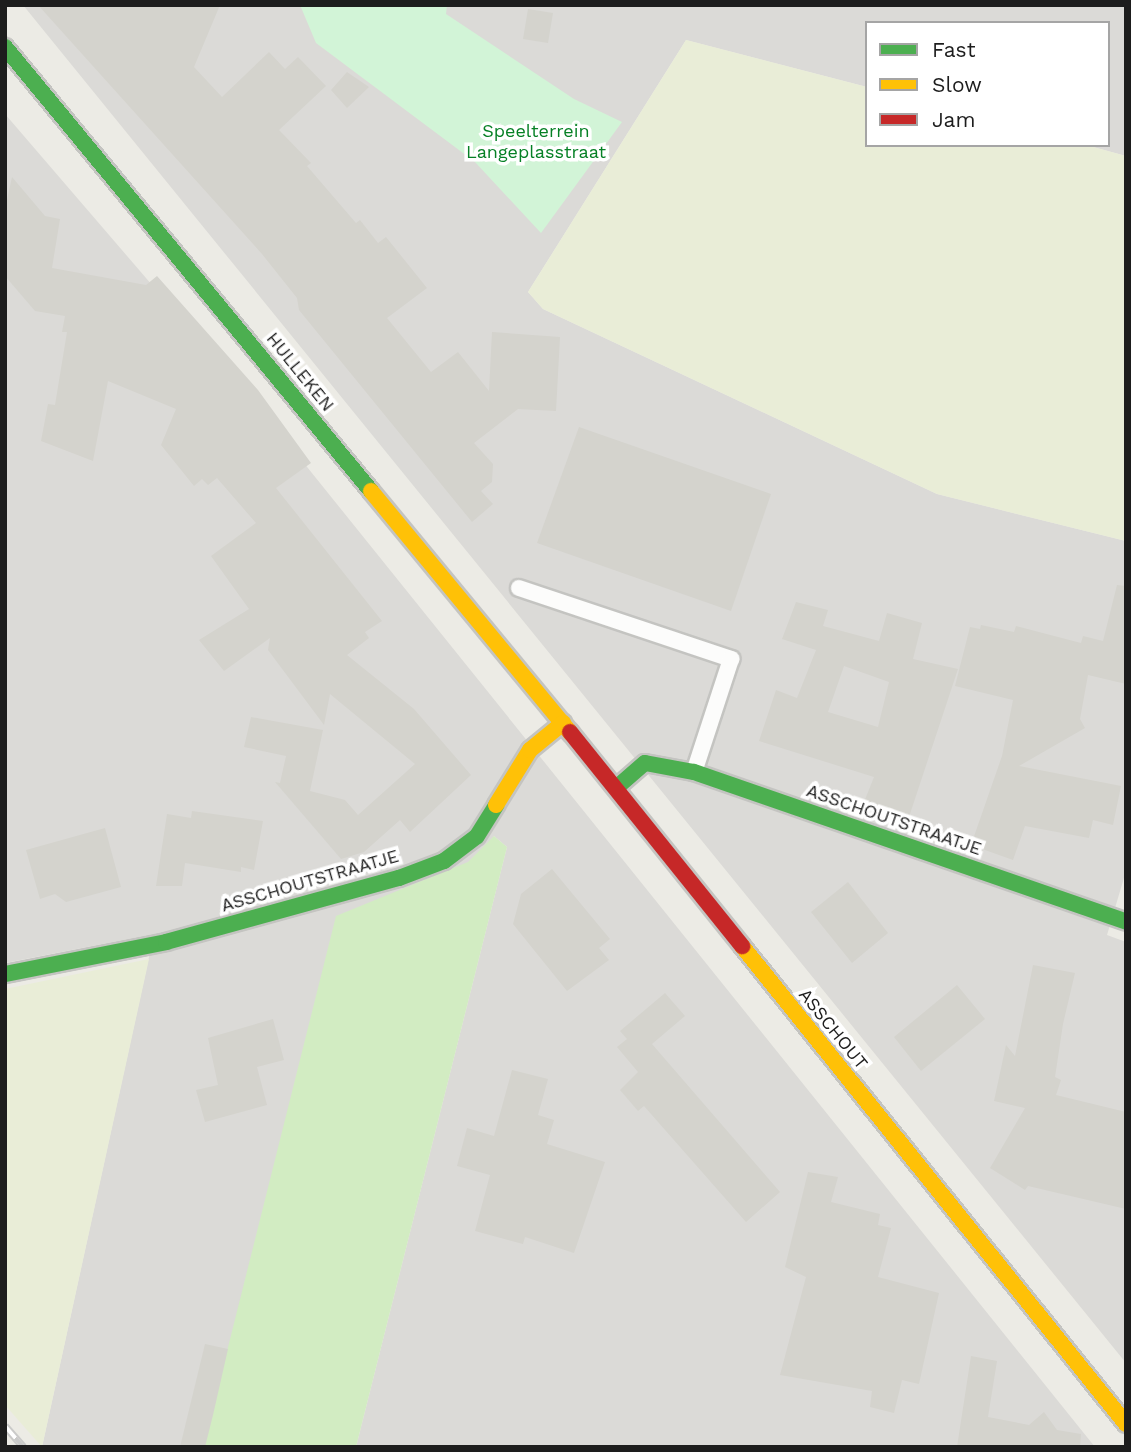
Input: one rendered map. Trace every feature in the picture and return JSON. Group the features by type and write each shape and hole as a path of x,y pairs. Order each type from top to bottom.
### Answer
{"main road":[{"name":"HULLEKEN","path":"5,47 563,723"},
{"name":"ASSCHOUT","path":"563,723 1126,1424"},
{"name":"ASSCHOUTSTRAATJE","path":"5,974 166,942 399,878 444,860 477,836 530,750 563,723"},
{"name":"ASSCHOUTSTRAATJE","path":"616,788 645,763 694,772 1126,922"}],"lane":[{"path":"519,588 731,659 694,772"}],"shaded area":[{"path":"23,5 1126,5 1126,156 1093,147 1110,147 1110,21 865,21 865,86 686,40 528,292 543,309 937,494 1126,541 1126,871 1107,935 1126,942 1126,1363"},
{"path":"5,114 287,442 1095,1447 356,1447 507,847 494,836 203,1447 42,1447 154,934 5,963"}],"green space":[{"name":"Speelterrein Langeplasstraat","path":"300,5 447,5 446,14 574,99 622,122 541,233 475,162 316,43"},
{"path":"686,40 865,86 865,147 1093,147 1126,156 1126,541 937,494 543,309 528,292"},
{"path":"494,836 507,847 356,1447 203,1447 336,916 468,862"},
{"path":"149,959 42,1447 5,1405 5,989"}],"building":[{"path":"38,5 220,5 194,67 222,97 269,52 285,69 298,57 326,86 279,130 311,163 307,166 356,223 360,220 378,243 386,237 427,288 387,318 431,372 458,352 489,391 492,332 560,337 556,411 518,409 474,443 493,464 492,482 481,491 493,504 472,522 299,310 297,298 262,254"},
{"path":"528,9 553,13 548,43 523,39"},
{"path":"347,72 369,87 347,108 331,90"},
{"path":"12,177 45,216 60,219 52,268 146,285 157,276 258,390 311,463 276,488 382,621 365,632 369,638 347,655 414,709 471,775 410,832 400,820 364,852 341,859 275,782 280,783 286,756 244,747 251,717 323,730 310,791 345,800 358,815 415,764 330,694 324,725 268,650 270,638 224,671 199,640 249,609 211,556 256,523 217,478 208,485 202,479 194,486 161,445 176,409 108,381 93,461 41,441 48,404 55,405 67,332 62,332 65,316 35,311 5,276 5,209"},
{"path":"579,427 771,494 731,611 537,543"},
{"path":"1117,585 1126,586 1126,684 1088,675 1080,719 1085,728 1019,766 1121,786 1113,825 1093,820 1089,838 1025,826 1013,860 971,845 1002,756 1013,700 955,686 970,627 980,629 981,625 1014,632 1016,626 1081,643 1083,636 1103,641"},
{"path":"796,602 828,610 823,626 879,641 887,613 922,623 913,659 958,669 907,823 862,807 874,777 759,741 776,690 797,698 816,650 782,639","holes":["844,666 889,682 878,727 828,712"]},
{"path":"192,811 263,821 254,870 241,867 241,872 185,863 182,886 156,886 167,814 191,818"},
{"path":"105,828 121,887 66,902 55,894 40,899 26,850"},
{"path":"552,869 610,939 599,948 609,960 567,991 513,924 521,894"},
{"path":"848,882 888,933 852,963 811,912"},
{"path":"1033,965 1075,973 1063,1024 1055,1077 1061,1080 1056,1095 1126,1112 1126,1209 1028,1186 1025,1190 990,1168 1025,1108 994,1101 1006,1045 1015,1056"},
{"path":"957,985 985,1019 921,1071 894,1037"},
{"path":"665,993 685,1016 652,1044 780,1192 746,1222 644,1106 638,1111 620,1090 638,1072 617,1047 627,1039 620,1031"},
{"path":"273,1019 284,1060 257,1067 267,1105 205,1122 196,1090 218,1085 208,1038"},
{"path":"512,1070 548,1079 538,1115 554,1120 547,1144 605,1162 574,1253 525,1237 523,1244 475,1231 490,1175 457,1166 467,1128 494,1136"},
{"path":"808,1172 838,1177 831,1202 880,1214 878,1225 891,1228 878,1277 939,1293 919,1384 902,1380 894,1413 870,1407 872,1391 780,1375 806,1277 785,1267"},
{"path":"205,1344 228,1349 213,1415 205,1447 180,1447"},
{"path":"971,1356 997,1361 988,1417 1029,1425 1044,1412 1057,1430 1081,1434 1080,1447 957,1447"}],"railway":[{"path":"5,1426 23,1447"}],"traffic: fast":[{"path":"5,47 371,491"},
{"path":"616,788 645,763 694,772 1126,922"},
{"path":"5,974 166,942 399,878 444,861 477,836 496,805"}],"traffic: slow":[{"path":"371,491 570,732"},
{"path":"496,805 530,750 563,723"},
{"path":"742,946 1126,1424"}],"traffic: jam":[{"path":"570,732 742,946"}]}
